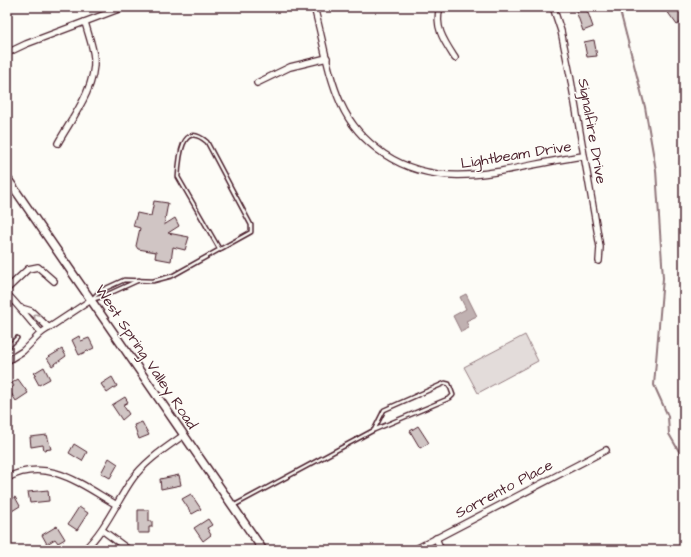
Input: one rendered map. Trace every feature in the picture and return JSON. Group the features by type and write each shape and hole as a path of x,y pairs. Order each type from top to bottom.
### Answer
{"street":[{"path":"7,53 26,44 124,7"},
{"name":"Lightbeam Drive","path":"314,7 340,102 358,132 379,151 400,164 412,169 437,175 461,176 584,156"},
{"path":"440,7 438,18 440,32 455,58"},
{"name":"Signalfire Drive","path":"553,7 561,31 584,156 600,247 599,261"},
{"path":"58,143 87,91 94,70 94,52 85,22"},
{"path":"256,84 290,67 327,58"},
{"name":"West Spring Valley Road","path":"7,178 263,550"},
{"path":"7,289 28,269 38,267 54,281"},
{"path":"7,294 21,308 27,318 41,333"},
{"path":"7,361 23,351 41,333 91,300"},
{"path":"21,308 31,311 48,328"},
{"path":"84,550 102,530 130,482 145,464 184,435"},
{"name":"Sorrento Place","path":"414,550 606,450"},
{"path":"7,478 28,470 46,470 57,472 117,504"},
{"path":"102,530 128,550"},
{"path":"436,538 441,550"}],"lane":[{"path":"91,300 100,291 124,280 153,281 172,276 220,250 251,232 251,225 207,142 195,134 188,136 184,142 179,163 178,177 220,250"},
{"path":"91,300 104,296 139,280"},
{"path":"7,348 17,338"},
{"path":"233,506 374,430 450,398 453,395 449,384 445,382 384,410 374,430"}],"shaded area":[{"path":"466,294 477,316 466,321 469,328 461,332 453,316 466,309 460,297"},
{"path":"525,335 538,361 478,393 464,367"}],"building":[{"path":"586,7 593,27 583,31 575,8"},
{"path":"664,7 678,7 684,16 684,20 677,25"},
{"path":"594,40 597,56 587,57 584,42"},
{"path":"154,201 168,203 164,225 175,218 179,226 168,233 189,237 185,250 173,247 171,261 155,258 156,252 138,249 136,246 140,228 133,226 137,213 151,216"},
{"path":"79,336 81,341 89,338 94,348 79,355 72,340"},
{"path":"62,349 66,356 52,366 47,358"},
{"path":"44,367 50,379 39,385 34,373"},
{"path":"112,377 117,386 107,393 101,384"},
{"path":"18,379 28,393 16,401 9,390 14,386 12,383"},
{"path":"125,397 128,402 123,405 129,414 122,420 112,405"},
{"path":"142,422 149,435 139,439 134,425"},
{"path":"418,426 429,443 420,448 410,431"},
{"path":"47,435 51,449 44,450 43,445 31,447 30,437"},
{"path":"74,444 87,452 82,461 69,453"},
{"path":"109,458 118,464 110,478 101,473"},
{"path":"179,475 181,485 161,489 160,479"},
{"path":"48,490 49,501 30,503 28,492"},
{"path":"191,494 201,509 192,514 182,499"},
{"path":"15,497 20,506 7,514 7,502"},
{"path":"79,507 88,513 77,530 68,524"},
{"path":"138,510 149,510 149,521 152,521 152,527 149,527 149,533 138,533"},
{"path":"208,519 212,525 207,528 211,535 203,541 194,528"},
{"path":"57,526 65,539 58,543 55,539 47,544 42,535"}],"waterway":[{"path":"619,7 645,107 656,170 663,278 654,385 668,416 669,434 684,460"},
{"path":"684,466 681,471 684,475"}]}
